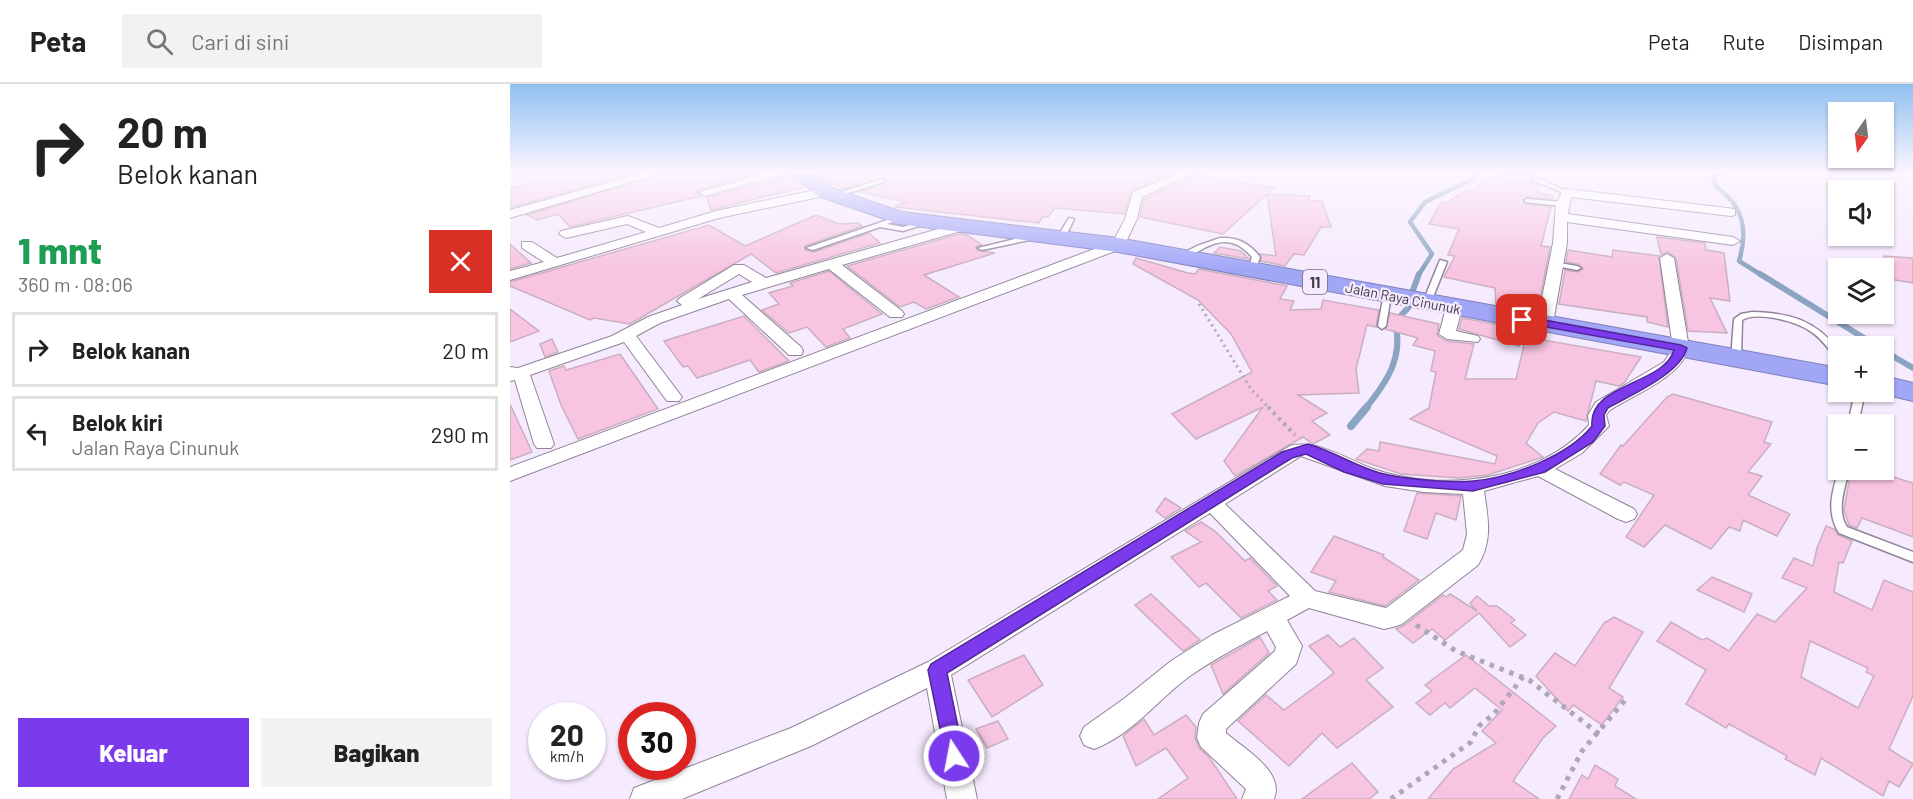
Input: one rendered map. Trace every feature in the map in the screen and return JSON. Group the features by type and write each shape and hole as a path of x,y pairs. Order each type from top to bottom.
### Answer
{"highway":[{"name":"Jalan Raya Cinunuk","path":"854,204 890,222 928,222 963,226 1058,230 1118,245 1454,308 1828,374"},
{"path":"1894,387 1913,392"}],"street":[{"path":"510,214 544,204"},
{"path":"510,276 716,214 768,204"},
{"path":"510,474 1118,245 1131,219 1135,204"},
{"path":"1563,205 1731,212"},
{"path":"1563,205 1733,241"},
{"path":"1545,324 1556,264 1563,205"},
{"path":"566,234 628,220 656,231"},
{"path":"654,320 731,293 963,226"},
{"path":"527,245 554,262"},
{"path":"645,799 801,737 937,670 1287,455 1308,449 1349,469 1383,479 1473,486 1540,469 1588,439 1599,426 1598,415 1603,406 1670,366 1678,357 1681,348 1667,258"},
{"path":"831,264 896,314"},
{"path":"544,444 514,374 627,335 739,268 764,283"},
{"path":"731,293 795,351"},
{"path":"1454,308 1447,334 1472,339"},
{"path":"627,335 673,397"},
{"path":"1540,469 1626,514"},
{"path":"1210,501 1307,598 1384,619 1400,612 1470,559 1476,551 1478,534 1473,486"},
{"path":"1094,736 1135,707 1179,669 1221,643 1307,598"},
{"path":"1257,799 1262,791 1262,784 1212,738 1210,731 1213,723 1287,656 1289,646 1272,618"},
{"path":"937,670 963,799"}],"lane":[{"path":"1557,204 1563,205"},
{"path":"810,248 890,222"},
{"path":"982,248 1058,230"},
{"path":"1427,302 1443,262"},
{"path":"1556,264 1577,268"},
{"path":"1382,326 1387,295"},
{"path":"1736,359 1738,319 1749,314 1799,322 1820,335 1828,344"},
{"path":"1842,480 1835,513 1836,521 1843,530 1913,557"}],"path":[{"path":"1199,304 1251,389 1308,449"},
{"path":"1400,612 1441,643 1498,669 1523,677 1557,700 1599,734"},
{"path":"1391,799 1471,742 1479,726 1494,714 1523,677"},
{"path":"1557,799 1582,751 1599,734 1626,699"}],"building":[{"path":"510,204 523,204 510,208"},
{"path":"562,204 666,204 570,227 558,214 537,220 527,215"},
{"path":"709,204 734,204 711,210"},
{"path":"900,204 1127,204 1124,214 1055,208 1048,217 1042,217 1039,223 895,207"},
{"path":"1143,204 1256,204 1223,234 1140,217"},
{"path":"1269,204 1323,204 1331,227 1321,227 1304,255 1294,254 1285,266 1261,261 1260,254 1276,256"},
{"path":"1440,204 1528,204 1551,207 1541,246 1550,247 1539,304 1526,301 1525,309 1496,304 1495,288 1444,277 1455,256 1448,255 1459,229 1429,224"},
{"path":"816,215 839,224 858,223 862,226 805,246 805,250 814,252 869,233 880,243 776,273 751,254 630,324 594,318 590,320 510,286 510,282 709,225 745,246"},
{"path":"959,234 967,235 982,245 976,247 977,250 995,253 924,275 959,297 926,309 914,302 900,307 847,266"},
{"path":"1657,237 1705,243 1706,250 1724,253 1730,301 1710,298 1727,333 1688,331 1676,258 1668,252 1661,255"},
{"path":"510,244 531,263 510,269"},
{"path":"1220,247 1241,251 1249,259 1214,253"},
{"path":"1568,250 1612,257 1613,250 1659,256 1668,327 1647,322 1647,317 1559,304 1565,270 1577,272 1583,269 1578,264 1566,262"},
{"path":"1884,256 1913,258 1913,283 1894,280 1894,258 1884,258"},
{"path":"1136,258 1188,273 1195,274 1199,269 1287,286 1280,299 1294,301 1290,310 1321,309 1323,300 1379,310 1376,327 1367,325 1356,369 1359,393 1298,395 1327,413 1312,421 1330,435 1313,444 1303,437 1235,476 1224,461 1263,407 1196,439 1172,414 1252,372 1231,334 1198,300 1133,264"},
{"path":"829,271 882,314 843,329 850,338 826,347 807,327 789,333 762,310 779,304 769,293 793,286 790,283"},
{"path":"510,309 539,331 510,342"},
{"path":"1390,313 1439,324 1437,335 1446,341 1474,344 1465,379 1516,379 1526,337 1641,357 1624,383 1619,386 1596,381 1586,421 1554,412 1538,423 1526,443 1543,457 1488,475 1459,478 1401,474 1356,459 1367,449 1379,451 1380,442 1495,464 1497,456 1410,419 1429,408 1436,372 1431,371 1435,351 1413,345 1418,338 1385,329"},
{"path":"744,316 789,361 759,372 750,360 697,378 688,366 683,367 664,341"},
{"path":"1462,318 1522,329 1519,346 1459,329"},
{"path":"552,339 558,352 545,357 540,344"},
{"path":"620,354 658,409 578,439 561,405 549,371 564,366 566,370"},
{"path":"1673,394 1772,422 1764,442 1771,444 1748,472 1762,476 1748,495 1790,514 1777,536 1743,520 1740,531 1729,527 1711,549 1665,525 1644,547 1626,537 1654,495 1624,482 1620,485 1600,474 1621,445 1623,446 1667,397"},
{"path":"510,404 532,452 510,460"},
{"path":"1894,477 1913,483 1913,537 1862,518 1857,528 1849,525 1844,510 1849,480 1894,480"},
{"path":"1417,493 1461,496 1456,520 1436,513 1427,539 1404,531"},
{"path":"1165,498 1181,508 1165,518 1156,511"},
{"path":"1201,522 1215,531 1245,561 1250,558 1277,586 1268,591 1277,600 1241,618 1206,583 1199,587 1171,557 1201,542 1185,531"},
{"path":"1826,526 1852,541 1843,563 1839,562 1834,592 1872,610 1884,580 1913,592 1913,696 1889,749 1913,764 1899,787 1889,781 1883,796 1821,758 1815,775 1785,759 1787,756 1729,724 1726,728 1686,704 1706,670 1657,641 1671,622 1702,640 1707,638 1729,651 1757,614 1775,622 1807,588 1782,578 1794,558 1813,566","holes":["1810,641 1868,668 1866,672 1874,676 1858,708 1801,677"]},
{"path":"1334,536 1384,555 1383,557 1419,580 1385,606 1329,592 1336,581 1311,572"},
{"path":"1712,577 1752,594 1744,612 1697,590"},
{"path":"1151,594 1200,640 1183,651 1135,605"},
{"path":"1450,594 1477,611 1470,603 1477,596 1489,606 1497,606 1515,620 1511,623 1526,635 1510,647 1479,613 1445,640 1432,629 1413,643 1396,629 1443,595 1446,597"},
{"path":"1614,617 1643,632 1609,688 1623,697 1602,725 1573,705 1568,711 1536,676 1555,653 1575,666 1604,623"},
{"path":"1328,635 1340,647 1354,638 1383,668 1366,680 1393,707 1337,748 1322,733 1289,766 1238,721 1266,695 1284,710 1334,673 1309,646"},
{"path":"1260,637 1269,653 1223,694 1211,665"},
{"path":"1024,655 1043,685 992,717 968,680"},
{"path":"1466,655 1556,726 1543,738 1513,781 1539,799 1428,799 1453,769 1496,743 1482,731 1502,710 1475,688 1450,708 1445,703 1430,715 1416,703 1432,691 1425,685"},
{"path":"1186,715 1196,727 1195,738 1199,748 1209,757 1237,799 1158,799 1188,778 1166,748 1136,766 1123,736 1144,719 1154,735"},
{"path":"998,721 1008,739 987,748 976,729"},
{"path":"1352,763 1378,792 1369,799 1302,799"},
{"path":"1595,765 1618,779 1615,786 1636,799 1569,799 1582,775 1588,779"}],"waterway":[{"path":"1419,275 1432,254 1410,222 1423,204"},
{"path":"1734,204 1743,227 1743,244 1739,261 1763,276"},
{"path":"1760,274 1861,336"},
{"path":"1413,290 1419,275"},
{"path":"1365,409 1387,379 1392,368 1397,347 1395,322 1408,308"},
{"path":"1894,357 1913,368"},
{"path":"1351,426 1367,407"}],"route":[{"path":"954,756 937,670 1287,455 1297,450 1308,449 1349,469 1383,479 1445,485 1473,486 1540,469 1588,439 1599,426 1598,415 1603,406 1622,392 1670,366 1678,357 1681,348 1522,320"}]}
